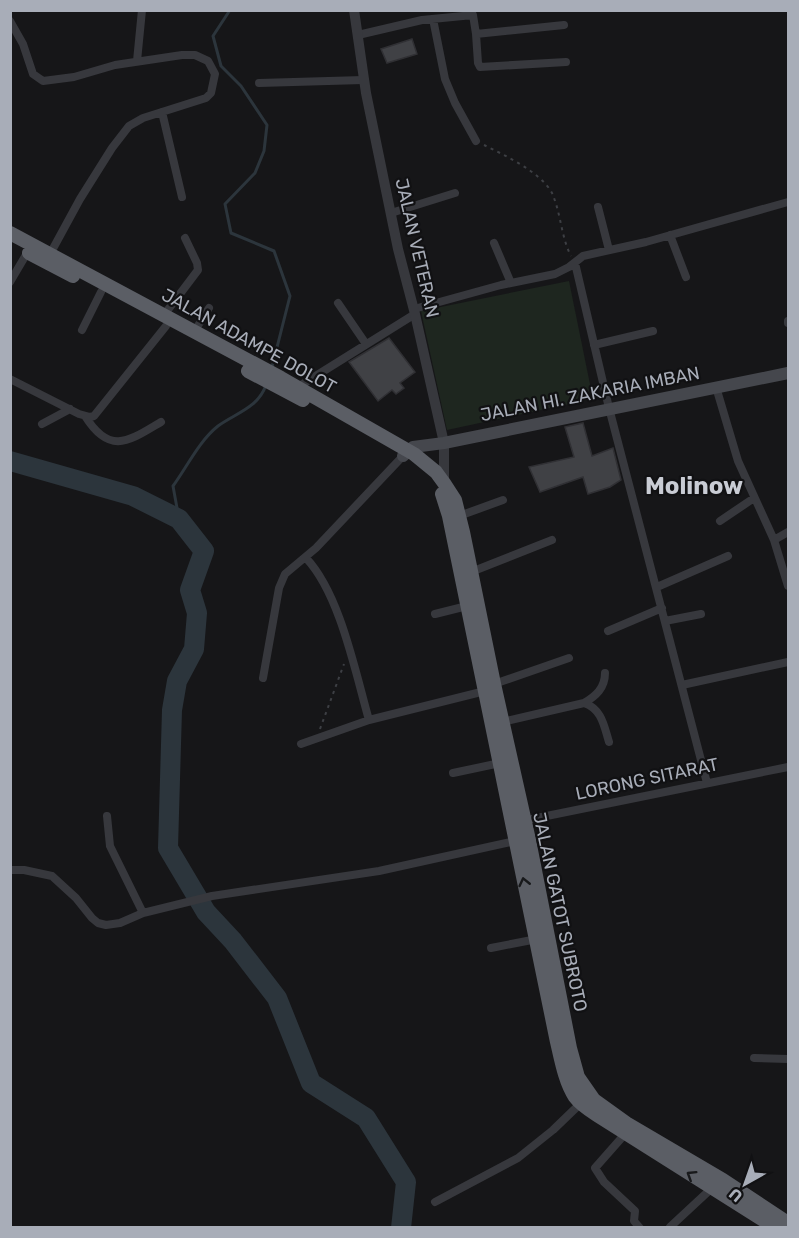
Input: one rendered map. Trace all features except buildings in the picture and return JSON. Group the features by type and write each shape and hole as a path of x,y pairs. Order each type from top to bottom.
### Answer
{"highway":[{"name":"JALAN ADAMPE DOLOT","path":"10,233 30,249"},
{"name":"JALAN ADAMPE DOLOT","path":"10,243 48,258 279,382 405,453"},
{"name":"JALAN ADAMPE DOLOT","path":"48,258 101,292 194,332 262,373"},
{"name":"JALAN ADAMPE DOLOT","path":"279,382 298,387 405,453 447,495"},
{"name":"JALAN GATOT SUBROTO","path":"447,495 459,516 467,606 489,688 502,722 518,822 564,1045 569,1084 575,1096 576,1108 625,1134 775,1227"},
{"name":"JALAN GATOT SUBROTO","path":"447,495 463,557 471,572 500,763 518,822 515,841 537,939 564,1045 578,1077 594,1100 789,1223"}],"main road":[{"name":"JALAN HI. ZAKARIA IMBAN","path":"405,453 413,447 444,443 789,373"}],"street":[{"path":"137,61 142,10"},
{"name":"JALAN VETERAN","path":"354,10 363,80 398,249 415,311 444,443 447,495"},
{"path":"358,35 472,13 480,67 566,62"},
{"path":"433,19 445,79 476,141"},
{"path":"10,21 23,44 36,77 43,81 74,77 137,61 195,55 208,61 215,74 214,86 206,98 143,118 129,126 112,148 48,258"},
{"path":"476,34 564,25"},
{"path":"260,83 363,80"},
{"path":"162,112 182,197"},
{"path":"391,213 455,193"},
{"path":"298,387 415,311 512,282 555,274 583,256 789,202"},
{"path":"598,207 609,250"},
{"path":"670,235 686,277"},
{"path":"10,379 85,416 94,416 165,321 198,270 185,237"},
{"path":"494,243 512,282"},
{"path":"10,282 30,249"},
{"path":"575,263 609,408 707,783"},
{"path":"82,330 101,292"},
{"path":"338,303 366,344"},
{"path":"194,332 209,308"},
{"path":"594,345 652,331"},
{"path":"716,387 738,461 774,540 789,586"},
{"path":"42,424 70,409"},
{"path":"85,416 99,433 110,440 121,442 130,440 161,422"},
{"path":"262,678 281,582 285,574 306,558 405,453"},
{"path":"720,521 754,498"},
{"path":"459,516 503,500"},
{"path":"774,540 789,532"},
{"path":"471,572 552,540"},
{"path":"657,587 728,556"},
{"path":"306,558 318,572 329,591 369,720"},
{"path":"435,614 467,606"},
{"path":"609,631 662,608"},
{"path":"665,621 701,614"},
{"path":"301,744 369,720 489,688 569,658"},
{"path":"682,685 789,662"},
{"path":"502,722 584,703 601,690 605,681 605,673"},
{"path":"584,703 593,706 598,712 609,742"},
{"path":"453,773 500,763"},
{"name":"LORONG SITARAT","path":"518,822 789,766"},
{"path":"108,816 110,846 143,913"},
{"path":"10,870 24,870 52,876 98,923 106,925 120,923 143,913 212,896 380,871 515,841"},
{"path":"492,948 537,939"},
{"path":"754,1058 789,1059"},
{"path":"435,1202 518,1158 576,1108"},
{"path":"625,1134 595,1167 604,1182 635,1211 634,1221 640,1227"},
{"path":"670,1227 712,1188"}],"path":[{"path":"476,141 514,160 551,192 569,252"},
{"path":"315,740 349,651"}],"shaded area":[{"path":"569,281 593,399 447,430 421,311"}],"waterway":[{"path":"230,10 213,36 221,66 241,86 267,125 264,151 255,173 225,204 231,233 274,251 290,296 272,367"},
{"path":"179,519 173,486 211,432 252,405 266,385"},
{"path":"10,461 133,496 179,519 204,551 190,590 197,613 194,649 177,681 172,710 168,848 206,912 233,941 277,998 311,1083 366,1118 406,1182 401,1228"}],"district":[{"name":"Molinow","path":"694,486"}]}
